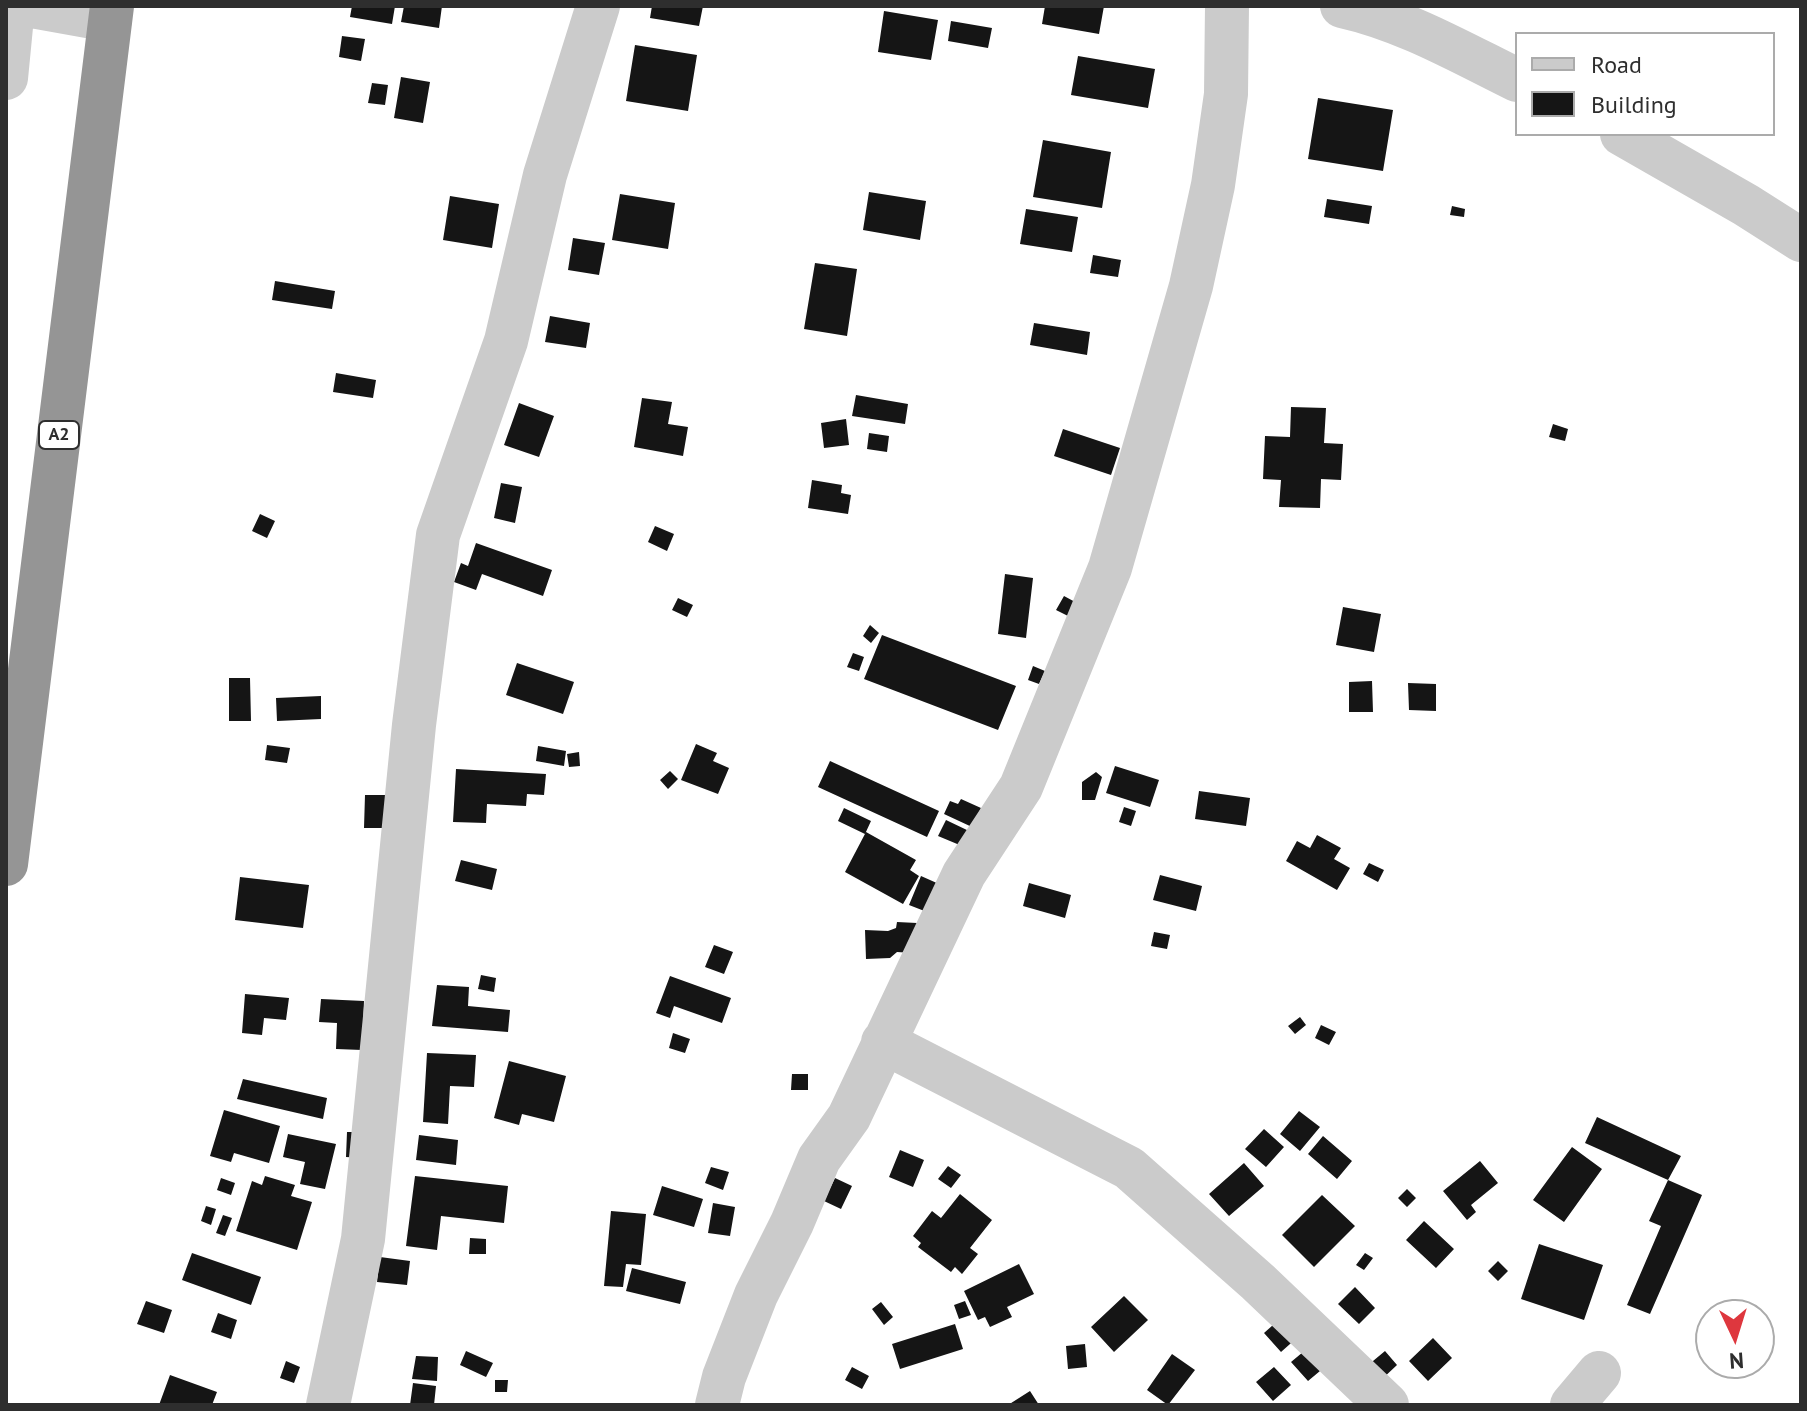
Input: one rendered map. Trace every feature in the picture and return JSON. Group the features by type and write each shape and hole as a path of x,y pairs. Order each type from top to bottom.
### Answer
{"highway":[{"name":"A2","path":"6,864 111,13"}],"street":[{"path":"6,78 13,6"},
{"path":"32,6 111,13"},
{"path":"328,1405 363,1239 414,725 438,535 506,341 545,175 598,6"},
{"path":"717,1405 724,1377 756,1295 792,1223 819,1159 849,1117 964,874 1021,787 1110,568 1191,286 1213,185 1226,94 1227,6"},
{"path":"1342,6 1372,13 1431,36 1515,79"},
{"path":"1625,136 1801,240"},
{"path":"883,1042 1129,1168 1258,1282 1387,1405"}],"building":[{"path":"352,6 395,6 392,24 350,17"},
{"path":"404,6 442,6 439,28 401,22"},
{"path":"652,6 703,6 699,26 650,18"},
{"path":"1045,6 1104,6 1099,34 1042,24"},
{"path":"884,11 938,20 931,60 878,52"},
{"path":"951,21 992,28 988,48 948,41"},
{"path":"342,36 365,39 361,61 339,57"},
{"path":"635,45 697,55 688,111 626,101"},
{"path":"1078,56 1155,69 1148,108 1071,95"},
{"path":"401,77 430,82 423,123 394,118"},
{"path":"372,83 388,85 385,105 368,103"},
{"path":"1318,98 1393,110 1383,171 1308,159"},
{"path":"1043,140 1111,152 1102,208 1033,197"},
{"path":"869,192 926,201 920,240 863,230"},
{"path":"620,194 675,203 668,249 612,240"},
{"path":"450,196 499,204 492,248 443,240"},
{"path":"1327,199 1372,206 1369,224 1324,217"},
{"path":"1452,206 1465,209 1464,217 1450,215"},
{"path":"1026,209 1078,217 1072,252 1020,244"},
{"path":"573,238 605,243 599,275 568,270"},
{"path":"1093,255 1121,260 1118,277 1090,273"},
{"path":"815,263 857,269 847,336 804,329"},
{"path":"275,281 335,291 332,309 272,300"},
{"path":"550,316 590,323 586,348 545,342"},
{"path":"1034,323 1090,332 1087,355 1030,345"},
{"path":"336,373 376,380 373,398 333,392"},
{"path":"856,395 908,404 905,424 852,416"},
{"path":"642,398 672,402 668,424 688,427 683,456 634,447"},
{"path":"519,403 554,416 539,457 504,445"},
{"path":"1291,407 1326,408 1324,443 1343,444 1341,480 1321,479 1320,508 1279,507 1281,480 1263,479 1265,436 1290,437"},
{"path":"846,419 849,445 824,448 821,423"},
{"path":"1553,424 1568,429 1565,441 1549,437"},
{"path":"1063,429 1120,448 1111,475 1054,456"},
{"path":"869,433 889,436 887,452 867,449"},
{"path":"812,480 842,485 841,493 851,495 848,514 808,508"},
{"path":"501,483 522,487 515,523 494,518"},
{"path":"260,514 275,521 267,538 252,531"},
{"path":"655,526 674,534 667,551 648,542"},
{"path":"476,543 552,570 543,596 482,574 476,590 454,582 461,563 468,566"},
{"path":"1005,574 1033,578 1026,638 998,634"},
{"path":"1064,596 1077,603 1070,617 1056,610"},
{"path":"678,598 693,605 687,617 672,610"},
{"path":"1343,607 1381,614 1374,652 1336,645"},
{"path":"870,625 879,633 871,643 863,636"},
{"path":"882,635 1016,686 998,730 864,679"},
{"path":"853,653 864,657 859,671 847,667"},
{"path":"517,663 574,682 563,714 506,695"},
{"path":"1033,666 1045,671 1039,684 1028,680"},
{"path":"229,678 250,678 251,721 229,721"},
{"path":"1372,681 1373,712 1349,712 1349,682"},
{"path":"1408,683 1436,684 1436,711 1409,710"},
{"path":"321,696 321,719 277,721 276,698"},
{"path":"696,744 717,753 713,761 729,768 718,794 681,780"},
{"path":"267,745 290,748 287,763 265,760"},
{"path":"538,746 566,751 564,766 536,761"},
{"path":"579,752 580,766 569,767 567,754"},
{"path":"830,761 939,811 927,837 818,787"},
{"path":"1115,766 1159,780 1150,807 1106,793"},
{"path":"456,769 546,774 544,795 527,794 526,806 487,804 486,823 453,822"},
{"path":"670,771 678,779 668,789 660,780"},
{"path":"1096,772 1102,777 1095,800 1082,800 1082,782"},
{"path":"1199,791 1250,798 1246,826 1195,819"},
{"path":"365,795 386,795 384,828 364,828"},
{"path":"961,799 981,808 972,827 944,814 950,801 958,804"},
{"path":"1124,807 1136,811 1131,826 1119,822"},
{"path":"844,808 871,821 865,834 838,821"},
{"path":"946,820 969,831 962,846 938,836"},
{"path":"866,832 916,860 910,870 919,876 903,904 845,872"},
{"path":"1317,835 1341,848 1334,859 1350,868 1337,890 1286,861 1297,841 1310,848"},
{"path":"461,860 497,869 492,890 455,881"},
{"path":"1369,863 1384,870 1378,882 1363,874"},
{"path":"1160,875 1202,886 1196,911 1153,900"},
{"path":"921,876 939,884 927,912 909,905"},
{"path":"240,877 309,885 303,928 235,920"},
{"path":"1029,883 1071,895 1065,918 1023,906"},
{"path":"897,922 917,923 912,953 897,952 890,958 866,959 865,930 888,931 896,928"},
{"path":"1154,932 1170,935 1167,949 1151,946"},
{"path":"714,945 733,952 724,974 705,967"},
{"path":"481,975 496,978 494,992 478,989"},
{"path":"670,976 731,998 722,1023 674,1006 670,1018 656,1013"},
{"path":"437,985 469,987 468,1006 510,1010 508,1032 432,1026"},
{"path":"245,994 289,998 286,1020 264,1018 262,1035 242,1033"},
{"path":"321,999 364,1001 362,1050 336,1049 337,1023 319,1022"},
{"path":"1300,1017 1306,1025 1295,1034 1288,1026"},
{"path":"1321,1025 1336,1032 1329,1045 1315,1038"},
{"path":"673,1033 690,1039 685,1053 669,1048"},
{"path":"427,1053 476,1055 474,1087 450,1086 448,1124 423,1122"},
{"path":"509,1061 566,1076 554,1122 522,1114 519,1125 494,1118"},
{"path":"792,1074 808,1074 808,1090 791,1090"},
{"path":"243,1079 327,1098 323,1119 237,1099"},
{"path":"224,1110 280,1126 269,1163 234,1153 231,1162 210,1156"},
{"path":"1299,1111 1320,1127 1300,1151 1280,1134"},
{"path":"1597,1117 1681,1156 1668,1180 1585,1143"},
{"path":"1264,1129 1284,1147 1266,1167 1245,1149"},
{"path":"347,1132 362,1132 362,1158 346,1157"},
{"path":"288,1134 336,1144 325,1189 300,1184 305,1162 283,1157"},
{"path":"419,1135 458,1140 456,1165 416,1160"},
{"path":"1323,1136 1352,1161 1337,1179 1308,1154"},
{"path":"1572,1147 1602,1169 1564,1222 1533,1200"},
{"path":"900,1150 924,1160 913,1187 889,1177"},
{"path":"1480,1161 1498,1183 1471,1205 1476,1212 1467,1220 1443,1191"},
{"path":"1244,1163 1264,1186 1229,1216 1209,1194"},
{"path":"948,1166 961,1175 951,1188 938,1179"},
{"path":"711,1167 729,1172 723,1190 705,1183"},
{"path":"265,1176 295,1185 291,1196 312,1202 297,1250 236,1231 252,1181 262,1185"},
{"path":"415,1176 508,1186 504,1223 441,1216 437,1250 406,1246"},
{"path":"221,1178 235,1183 231,1195 217,1190"},
{"path":"835,1178 852,1186 841,1209 824,1201"},
{"path":"1668,1180 1702,1195 1650,1314 1627,1305 1661,1226 1649,1221"},
{"path":"662,1186 703,1199 694,1227 653,1215"},
{"path":"1407,1189 1416,1198 1407,1207 1398,1198"},
{"path":"960,1194 992,1220 970,1248 978,1254 962,1274 955,1267 951,1272 918,1247 921,1243 913,1236 932,1211 941,1218"},
{"path":"1322,1195 1355,1226 1314,1267 1282,1235"},
{"path":"713,1203 735,1207 730,1236 708,1233"},
{"path":"206,1206 216,1209 211,1225 201,1221"},
{"path":"611,1211 646,1214 641,1265 626,1264 623,1287 604,1286"},
{"path":"223,1215 232,1218 225,1236 216,1233"},
{"path":"1424,1221 1454,1249 1436,1268 1406,1240"},
{"path":"470,1238 486,1239 486,1254 469,1254"},
{"path":"1539,1244 1603,1265 1584,1320 1521,1299"},
{"path":"192,1253 261,1277 251,1305 182,1280"},
{"path":"1365,1253 1373,1258 1364,1270 1356,1265"},
{"path":"380,1257 410,1261 407,1285 377,1282"},
{"path":"1498,1261 1508,1271 1498,1281 1488,1271"},
{"path":"1019,1264 1034,1294 1007,1307 1012,1317 990,1327 985,1317 978,1320 964,1291"},
{"path":"632,1268 686,1282 680,1304 626,1291"},
{"path":"1355,1287 1375,1308 1359,1324 1338,1304"},
{"path":"1124,1296 1148,1320 1114,1352 1091,1327"},
{"path":"146,1301 172,1310 164,1333 137,1324"},
{"path":"965,1301 971,1315 959,1319 954,1305"},
{"path":"881,1302 893,1317 884,1325 872,1309"},
{"path":"218,1313 237,1320 231,1339 211,1332"},
{"path":"1282,1317 1299,1336 1281,1352 1264,1333"},
{"path":"955,1324 963,1349 900,1369 892,1344"},
{"path":"1433,1338 1452,1358 1428,1381 1409,1361"},
{"path":"1085,1344 1087,1367 1068,1369 1066,1346"},
{"path":"1309,1347 1326,1366 1308,1381 1291,1362"},
{"path":"466,1351 493,1363 486,1377 460,1365"},
{"path":"1385,1351 1397,1365 1380,1381 1367,1366"},
{"path":"1172,1354 1195,1370 1168,1405 1147,1390"},
{"path":"416,1356 438,1357 437,1381 412,1379"},
{"path":"286,1361 300,1367 294,1383 280,1378"},
{"path":"852,1367 869,1376 862,1389 845,1380"},
{"path":"1274,1367 1291,1385 1273,1401 1256,1382"},
{"path":"170,1375 217,1392 212,1405 159,1405"},
{"path":"495,1380 508,1380 507,1392 495,1392"},
{"path":"413,1383 436,1386 434,1405 410,1405"},
{"path":"1030,1391 1039,1405 1008,1405"}]}
